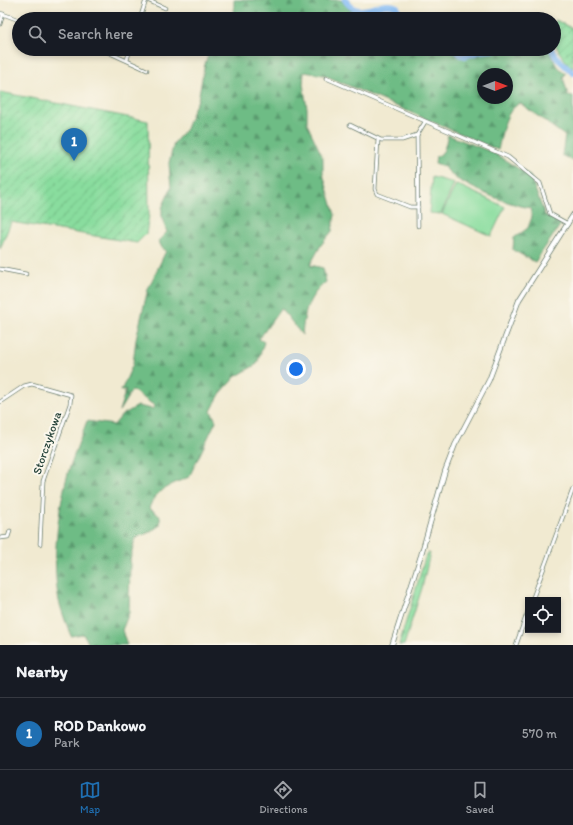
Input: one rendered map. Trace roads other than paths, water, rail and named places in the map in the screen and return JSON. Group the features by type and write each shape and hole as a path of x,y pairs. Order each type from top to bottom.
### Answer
{"main road":[{"path":"392,645 454,445 489,380 519,300 573,216"}],"street":[{"path":"142,12 146,0 165,8"},
{"path":"0,24 1,14 12,18"},
{"path":"118,56 147,70"},
{"path":"127,60 128,56"},
{"path":"326,78 425,122 500,153 515,162 540,183 550,214 568,224"},
{"path":"418,226 417,135 425,122"},
{"path":"350,125 378,139 402,140 417,135"},
{"path":"378,139 376,194 410,207 418,207"},
{"path":"0,269 26,274"},
{"name":"Storczykowa","path":"0,402 24,386 32,384 70,395 70,404 43,481 40,544"},
{"path":"533,597 573,489"},
{"path":"0,538 8,537 10,532"},
{"path":"516,645 525,620"}],"waterway":[{"path":"345,0 355,9 366,10 392,5 397,7 398,12"},
{"path":"556,56 573,73"}],"place":[{"name":"ROD Dankowo","path":"74,161"}]}
